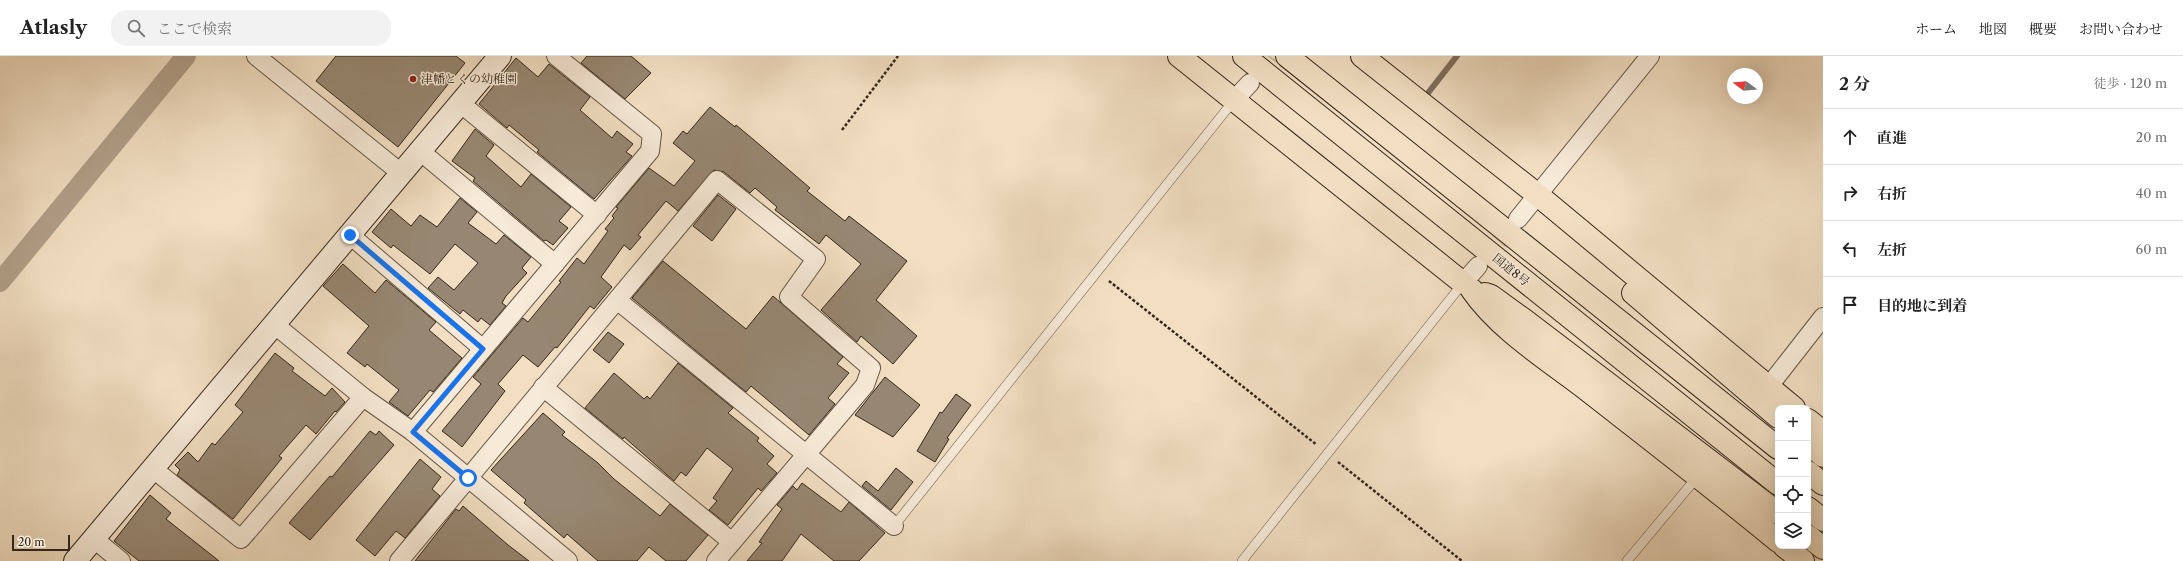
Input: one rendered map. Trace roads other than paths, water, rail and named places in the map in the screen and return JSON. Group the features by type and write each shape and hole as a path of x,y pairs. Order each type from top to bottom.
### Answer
{"highway":[{"path":"1179,56 1235,99 1467,287 1485,309 1521,339 1698,475 1775,539"},
{"name":"国道8号","path":"1244,56 1775,482"},
{"path":"1287,56 1775,446"},
{"path":"1362,56 1529,207 1775,414"},
{"path":"1529,207 1769,386 1791,405"},
{"path":"1467,287 1491,296 1527,322 1775,511"},
{"path":"1811,422 1823,432"},
{"path":"1811,446 1823,456"},
{"path":"1811,474 1823,484"},
{"path":"1811,510 1823,520"},
{"path":"1811,538 1823,548"},
{"path":"1788,549 1803,561"}],"street":[{"path":"256,56 401,173"},
{"path":"75,561 500,56"},
{"path":"413,432 650,151 652,134 556,56"},
{"path":"1529,207 1650,56"},
{"path":"1235,99 1250,83"},
{"path":"460,103 597,214"},
{"path":"420,151 555,264"},
{"path":"399,561 717,180 816,259 789,297 871,368 865,385 716,561"},
{"path":"350,235 483,349"},
{"path":"1467,287 1478,266"},
{"path":"617,300 807,453 894,526"},
{"path":"1769,386 1823,317"},
{"path":"275,324 363,397 413,432 568,561"},
{"path":"543,388 732,542"},
{"path":"152,468 241,539 363,397"},
{"path":"94,539 121,561"}],"lane":[{"path":"894,526 1235,99"},
{"path":"1242,561 1327,453 1467,287"},
{"path":"1627,561 1698,475"}],"waterway":[{"path":"0,282 186,56"},
{"path":"1428,93 1457,56"}],"tunnel":[{"path":"1253,79 1270,56"},
{"path":"1481,262 1516,221"}],"place":[{"name":"津幡とくの幼稚園","path":"413,79"}]}
